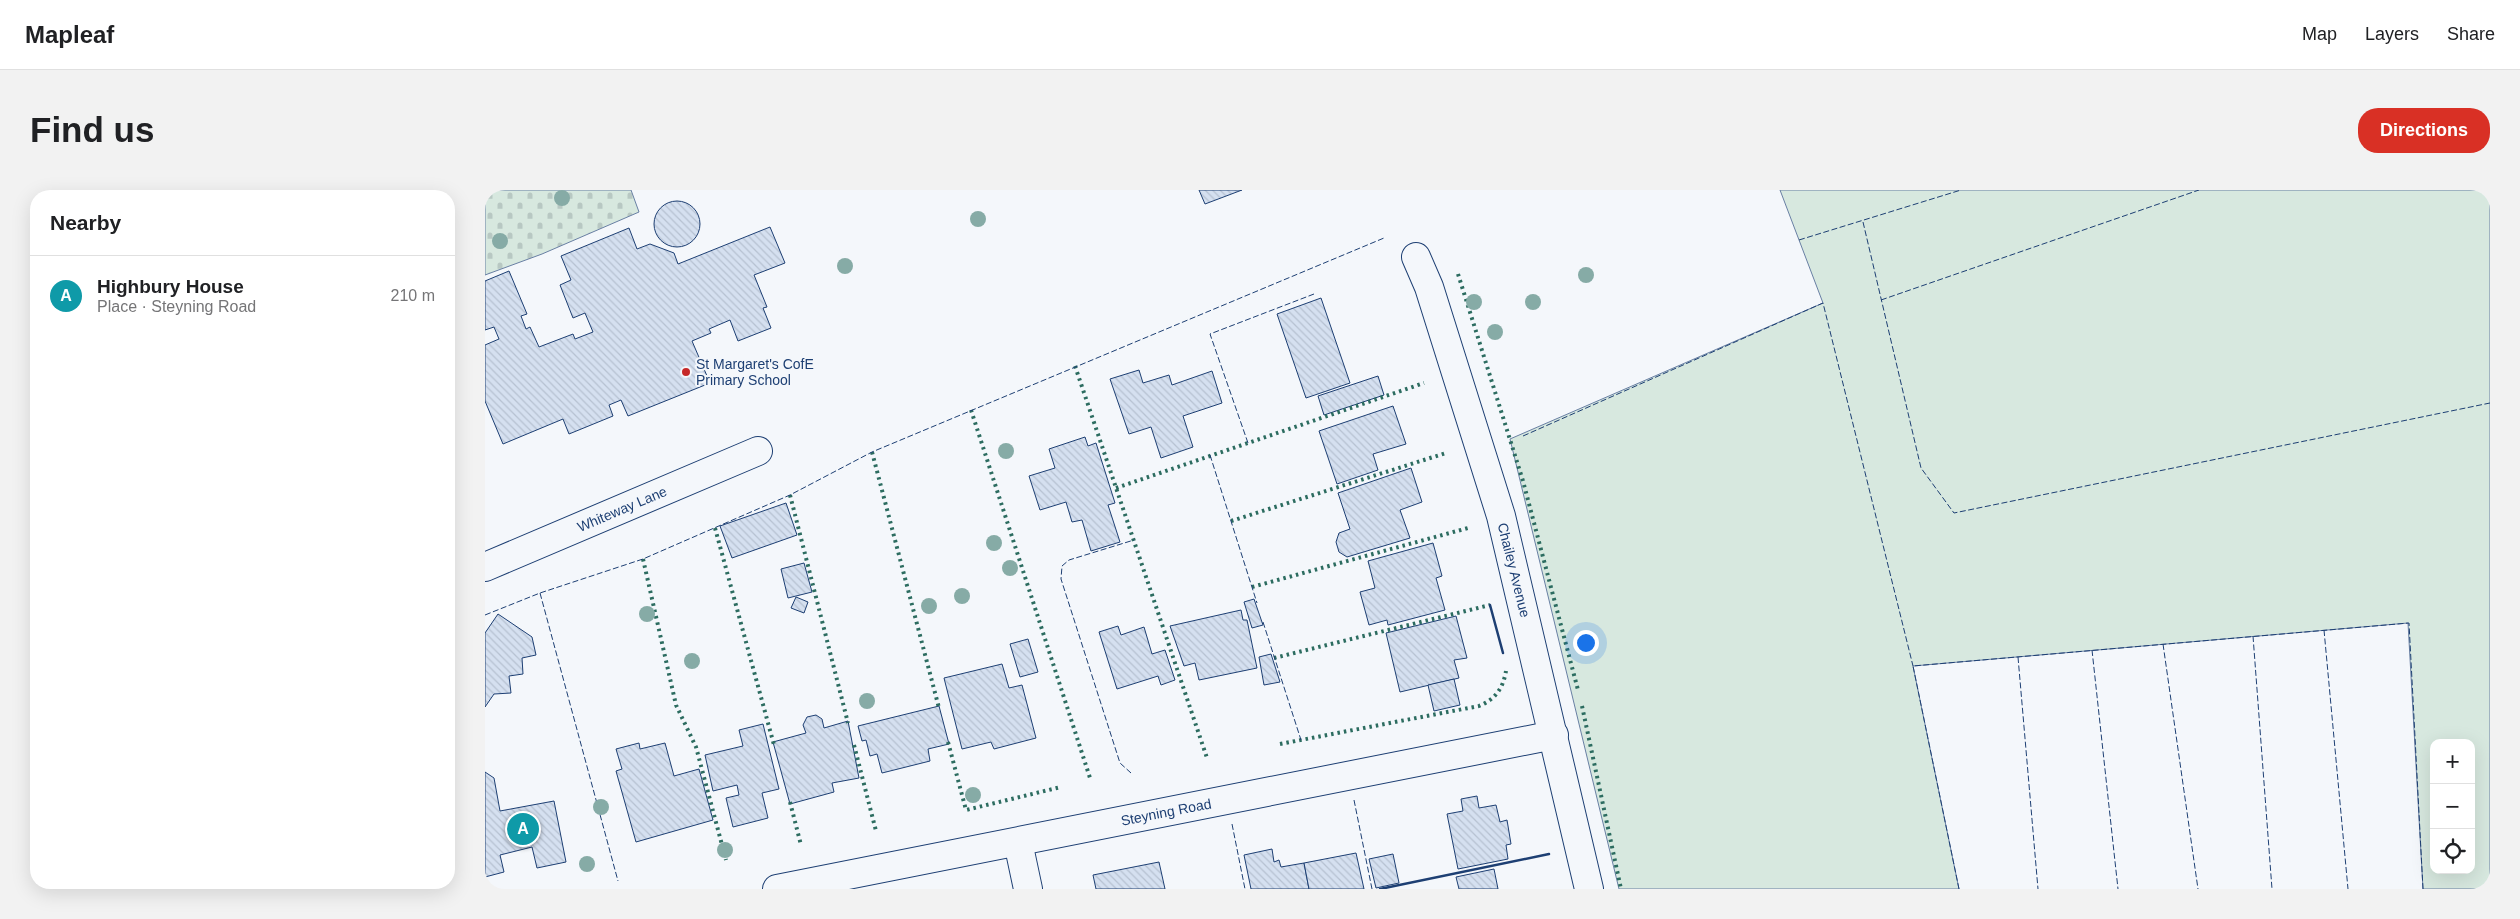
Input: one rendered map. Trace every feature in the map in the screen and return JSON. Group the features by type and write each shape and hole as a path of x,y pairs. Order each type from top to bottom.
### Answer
{"street":[{"name":"Chailey Avenue","path":"1416,257 1429,287 1501,516 1589,889"},
{"name":"Whiteway Lane","path":"485,567 759,451"},
{"name":"Steyning Road","path":"777,889 1554,735"},
{"path":"1018,842 1028,889"}],"green space":[{"path":"485,190 631,190 639,212 542,254 485,275"},
{"path":"1780,190 2490,190 2490,889 2423,889 2408,623 1913,666 1959,889 1619,889 1510,439 1823,303"}],"building":[{"path":"1199,190 1242,190 1205,204"},
{"path":"682,201 686,202 696,211 699,215 699,233 690,243 682,247 672,247 664,243 655,233 654,219 658,211 668,202"},
{"path":"770,227 785,263 754,275 767,307 763,308 771,328 738,341 730,320 709,329 711,333 692,341 710,383 628,416 621,400 609,405 613,416 569,434 563,419 503,444 485,401 485,345 499,339 494,327 485,330 485,281 509,271 527,314 521,316 526,329 530,327 539,347 573,334 575,339 593,332 585,313 573,318 560,285 571,280 561,256 629,228 637,249 650,244 674,253 678,264"},
{"path":"1321,298 1350,383 1306,398 1277,314"},
{"path":"1139,370 1143,383 1169,375 1172,385 1212,371 1222,403 1183,416 1193,447 1161,458 1151,427 1129,434 1110,379"},
{"path":"1378,376 1384,395 1324,415 1318,396"},
{"path":"1393,406 1406,444 1373,454 1378,470 1337,484 1319,431"},
{"path":"1085,437 1088,446 1096,443 1115,503 1108,505 1120,542 1091,551 1082,520 1072,522 1066,502 1040,510 1029,476 1055,468 1049,449"},
{"path":"1411,468 1422,502 1400,510 1410,538 1347,557 1339,552 1336,542 1339,533 1350,529 1338,493"},
{"path":"786,503 797,535 732,558 720,526"},
{"path":"1433,543 1442,576 1436,578 1445,610 1388,625 1387,620 1369,625 1360,592 1375,588 1368,561"},
{"path":"804,563 812,592 788,598 781,569"},
{"path":"796,597 808,602 804,613 791,608"},
{"path":"1254,599 1263,625 1252,628 1244,602"},
{"path":"1241,610 1243,620 1247,620 1257,668 1199,680 1195,663 1184,666 1170,626"},
{"path":"498,614 532,637 536,655 522,658 523,674 509,676 511,693 494,694 485,707 485,633"},
{"path":"1456,616 1467,658 1454,660 1459,678 1400,692 1386,633"},
{"path":"1118,626 1121,635 1144,627 1152,654 1165,650 1175,680 1161,685 1158,676 1117,689 1099,632"},
{"path":"1028,639 1038,672 1020,677 1010,644"},
{"path":"1271,654 1280,682 1264,685 1259,657"},
{"path":"1002,664 1009,688 1022,685 1036,738 994,749 991,742 962,749 944,678"},
{"path":"1454,679 1460,705 1434,711 1428,685"},
{"path":"939,706 949,744 928,749 930,761 882,773 877,754 870,756 866,740 862,741 858,726"},
{"path":"816,715 822,719 824,728 848,721 859,778 832,783 834,792 790,804 773,742 806,733 803,725 807,717"},
{"path":"763,724 779,789 762,793 768,818 733,827 726,798 739,795 737,785 713,791 705,755 743,746 739,730"},
{"path":"639,743 640,749 665,743 674,776 699,769 713,820 636,842 616,771 622,769 616,749"},
{"path":"485,772 494,778 500,811 554,801 566,862 537,868 532,847 500,855 504,872 485,877"},
{"path":"1477,796 1479,808 1496,805 1500,822 1507,820 1511,844 1506,845 1508,859 1458,869 1447,814 1463,811 1461,799"},
{"path":"1272,849 1274,862 1279,860 1281,867 1304,863 1309,889 1251,889 1244,855"},
{"path":"1356,853 1364,889 1309,889 1304,863"},
{"path":"1393,854 1399,883 1376,888 1369,859"},
{"path":"1159,862 1165,889 1096,889 1093,875"},
{"path":"1494,869 1498,889 1459,889 1456,877"}],"hedge":[{"path":"1458,274 1523,481 1578,690"},
{"path":"1075,366 1207,758"},
{"path":"1116,488 1424,383"},
{"path":"971,410 1091,781"},
{"path":"872,452 939,708"},
{"path":"1231,521 1446,453"},
{"path":"790,495 848,723"},
{"path":"715,528 774,745"},
{"path":"1252,587 1468,528"},
{"path":"643,559 676,705 696,747 726,860"},
{"path":"1274,658 1490,605"},
{"path":"1280,744 1479,706 1490,700 1498,692 1506,671"},
{"path":"1582,706 1621,889"},
{"path":"948,742 966,810 1061,787"},
{"path":"854,745 876,831"},
{"path":"790,802 801,845"}],"fence":[{"path":"1799,240 1961,190"},
{"path":"1881,300 2199,190"},
{"path":"1863,222 1921,468 1954,513 2490,403"},
{"path":"485,615 540,593 643,559 790,495 872,452 1384,238"},
{"path":"1248,443 1210,334 1314,294"},
{"path":"1523,436 1823,303 1913,666"},
{"path":"1210,455 1257,603"},
{"path":"1131,773 1120,763 1061,579 1062,566 1069,560 1134,540"},
{"path":"540,593 618,881"},
{"path":"1263,622 1301,740"},
{"path":"1959,889 1913,666 2409,623 2423,889"},
{"path":"2324,630 2348,889"},
{"path":"2253,636 2272,889"},
{"path":"2163,644 2198,889"},
{"path":"2092,650 2118,889"},
{"path":"2018,657 2038,889"},
{"path":"1354,800 1372,889"},
{"path":"1232,824 1245,889"}],"wall":[{"path":"1490,605 1503,653"},
{"path":"1380,889 1549,854"}],"place":[{"name":"St Margaret's CofE Primary School","path":"686,372"},
{"name":"Highbury House","path":"523,829"}]}
